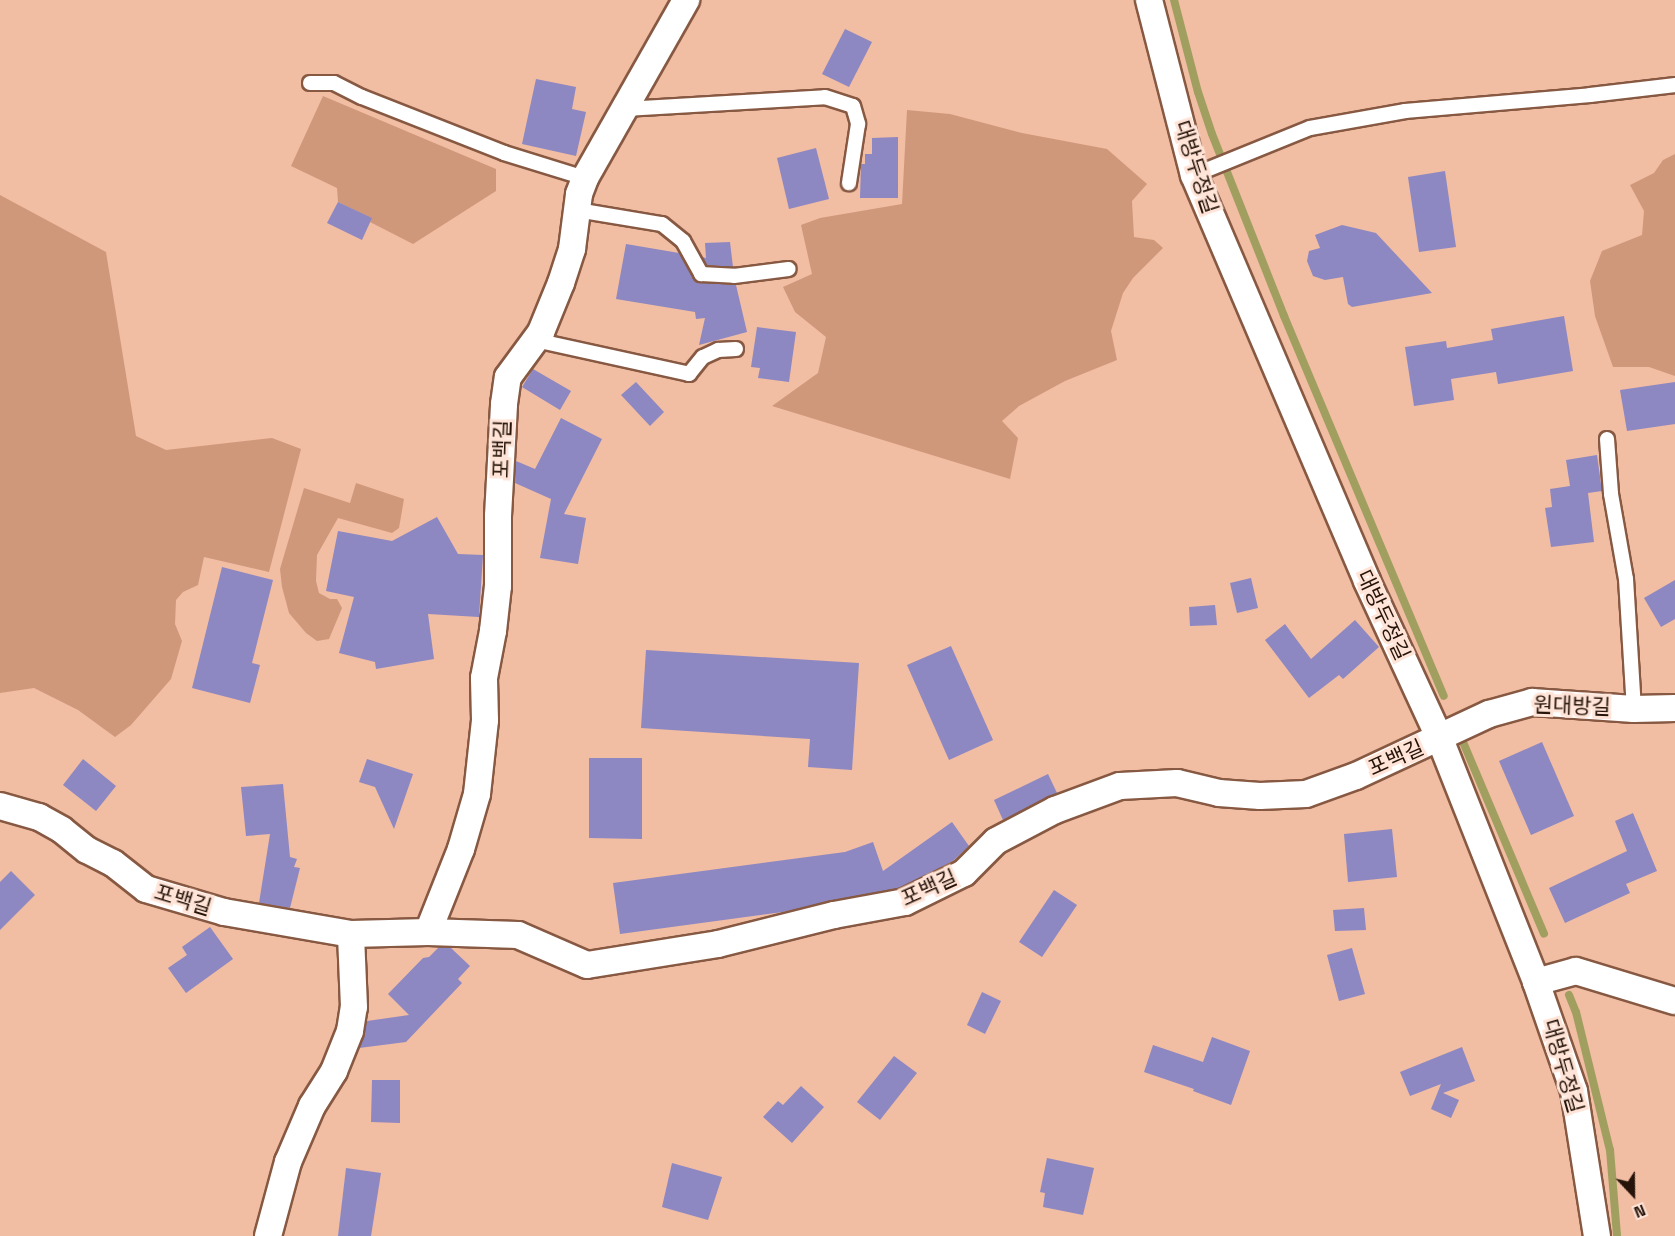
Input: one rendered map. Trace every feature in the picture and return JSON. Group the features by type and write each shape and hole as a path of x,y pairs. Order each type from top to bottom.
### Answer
{"street":[{"name":"포백길","path":"428,932 461,849 477,794 485,720 484,678 498,586 504,404 507,377 541,332 572,249 579,194 585,178 686,0"},
{"name":"대방두정길","path":"1149,0 1204,171 1367,581 1440,739 1536,982 1574,1091 1597,1236"},
{"name":"원대방길","path":"1440,739 1489,714 1532,702 1634,709 1675,708"},
{"name":"포백길","path":"0,806 39,818 62,830 87,850 113,863 146,890 224,912 351,934 428,932 518,935 587,965 718,944 834,915 905,902 964,873 996,841 1055,810 1120,786 1177,783 1219,793 1260,796 1306,794 1440,739"},
{"path":"268,1236 288,1162 312,1106 334,1071 350,1031 354,1007 351,934"},
{"path":"1536,982 1576,971 1675,1001"}],"lane":[{"path":"310,83 334,83 362,98 504,153 585,178"},
{"path":"1204,171 1310,128 1405,111 1675,85"},
{"path":"625,109 825,98 854,106 858,124 849,183"},
{"path":"577,210 662,224 683,241 701,274 734,276 789,269"},
{"path":"535,340 689,374 703,357 718,350 736,349"},
{"path":"1607,439 1611,494 1626,579 1634,709"}],"shaded area":[{"path":"323,96 496,169 496,191 413,244 370,222 371,218 338,202 337,188 291,166"},
{"path":"907,110 950,114 1022,133 1107,149 1147,184 1132,201 1134,237 1154,240 1163,248 1133,278 1123,293 1111,331 1117,360 1065,381 1019,406 1002,421 1018,438 1010,479 772,406 818,373 826,337 795,312 783,287 812,274 801,225 820,218 902,204"},
{"path":"1675,154 1675,376 1649,367 1613,367 1595,316 1590,281 1602,251 1642,235 1644,211 1630,185 1654,173 1663,160"},
{"path":"0,195 106,252 136,436 166,450 272,438 301,449 269,572 204,557 198,585 183,592 176,600 175,624 182,641 171,679 131,725 115,737 78,710 34,688 0,693"},
{"path":"356,483 404,499 399,528 392,533 338,518 317,555 316,581 319,593 330,599 337,599 342,608 329,639 317,641 306,633 289,613 280,569 304,488 350,503"}],"building":[{"path":"845,29 872,42 849,87 822,74"},
{"path":"536,79 576,87 572,109 586,112 576,156 522,144"},
{"path":"898,137 898,198 860,198 861,164 865,164 865,154 872,154 872,138"},
{"path":"816,148 829,199 789,209 777,158"},
{"path":"1445,171 1456,247 1419,252 1408,177"},
{"path":"338,202 372,218 362,240 327,223"},
{"path":"1342,225 1376,233 1432,293 1352,307 1348,304 1343,277 1325,280 1313,276 1307,261 1309,251 1320,248 1315,235"},
{"path":"730,242 733,267 707,265 702,257 706,258 705,243"},
{"path":"626,244 679,253 697,282 736,285 747,332 699,345 705,318 696,319 695,312 616,299"},
{"path":"1564,316 1573,371 1498,384 1496,372 1451,379 1454,400 1414,406 1405,347 1446,341 1447,348 1493,340 1491,329"},
{"path":"757,327 796,332 789,382 758,378 760,368 751,367"},
{"path":"533,369 571,391 560,410 522,387"},
{"path":"636,382 664,412 650,426 621,395"},
{"path":"1675,382 1675,424 1627,431 1620,390"},
{"path":"561,418 602,439 564,514 586,518 578,564 540,558 551,499 515,483 516,461 535,469"},
{"path":"1597,455 1602,491 1588,493 1594,542 1551,547 1545,508 1552,507 1550,489 1570,486 1566,460"},
{"path":"437,517 458,554 483,555 479,617 428,614 434,659 376,669 375,662 339,653 354,597 326,591 338,531 392,541"},
{"path":"222,567 273,580 252,663 260,665 250,703 192,688"},
{"path":"1251,578 1258,608 1237,613 1230,583"},
{"path":"1675,580 1675,619 1661,627 1644,598"},
{"path":"1215,605 1217,625 1190,626 1189,607"},
{"path":"1355,620 1379,647 1343,679 1339,675 1309,698 1265,640 1285,624 1311,659"},
{"path":"951,646 993,740 949,760 907,665"},
{"path":"646,650 859,663 852,770 808,767 810,739 641,728"},
{"path":"1542,742 1574,816 1531,835 1499,761"},
{"path":"589,758 642,758 642,839 589,838"},
{"path":"83,759 116,786 96,811 63,785"},
{"path":"367,759 413,774 394,829 375,787 359,782"},
{"path":"1048,774 1057,793 1003,820 994,800"},
{"path":"283,784 290,857 297,859 294,867 300,868 290,908 259,903 270,834 246,836 241,787"},
{"path":"1633,813 1657,871 1626,884 1630,893 1565,923 1549,888 1627,851 1615,821"},
{"path":"952,822 969,846 953,861 900,888 783,912 620,934 613,883 845,852 873,842 883,871"},
{"path":"1392,829 1397,877 1348,882 1344,834"},
{"path":"11,871 35,895 0,930 0,882"},
{"path":"1054,890 1077,905 1042,957 1019,942"},
{"path":"1364,908 1366,930 1335,931 1333,910"},
{"path":"210,927 233,959 186,993 168,968 187,955 182,947"},
{"path":"439,947 451,948 470,966 458,979 462,983 406,1042 359,1048 367,1021 409,1015 388,994 423,958 429,957"},
{"path":"1352,948 1365,994 1339,1001 1327,955"},
{"path":"982,992 1001,1001 985,1034 967,1025"},
{"path":"1212,1037 1250,1051 1231,1105 1193,1091 1194,1089 1144,1072 1153,1045 1203,1062"},
{"path":"1462,1047 1475,1081 1443,1093 1459,1100 1451,1118 1431,1109 1441,1084 1410,1096 1400,1072"},
{"path":"894,1056 917,1073 880,1120 857,1102"},
{"path":"372,1080 400,1080 400,1123 371,1122"},
{"path":"801,1086 824,1107 792,1143 763,1117 778,1101 783,1105"},
{"path":"1047,1158 1094,1168 1083,1215 1043,1207 1045,1193 1040,1192"},
{"path":"672,1163 722,1177 708,1220 662,1207"},
{"path":"346,1168 381,1173 371,1236 338,1236"}],"waterway":[{"path":"1174,0 1198,92 1212,134 1284,316 1444,696"},
{"path":"1463,742 1544,934"},
{"path":"1569,995 1576,1012 1610,1150 1617,1236"}]}
